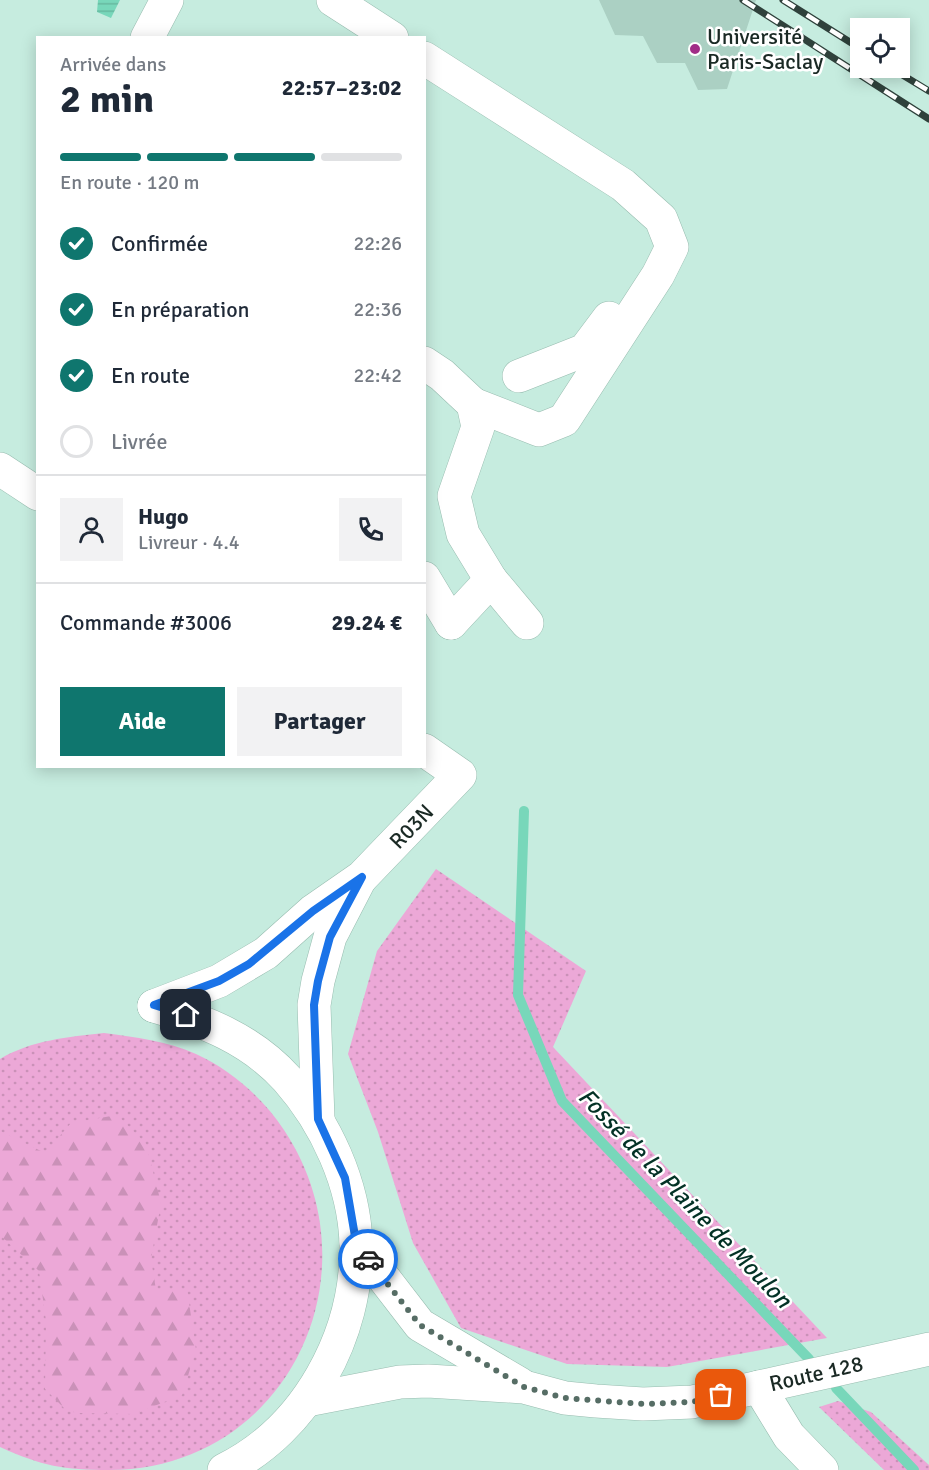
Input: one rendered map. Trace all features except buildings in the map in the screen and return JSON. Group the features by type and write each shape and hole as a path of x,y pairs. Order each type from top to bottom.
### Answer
{"main road":[{"path":"148,36 167,0"},
{"path":"333,0 389,36"},
{"path":"426,59 623,185 661,219 672,247 640,304 564,420 539,430 473,404 442,375 426,364"},
{"path":"519,376 585,350 613,313 640,304"},
{"path":"473,404 478,427 454,496 463,534 491,580 527,623"},
{"path":"0,469 36,493"},
{"path":"426,583 438,614 491,580"},
{"name":"R03N","path":"362,877 460,775 426,751"},
{"path":"232,1468 276,1434 307,1400 335,1352 352,1298 356,1242 345,1178 318,1119 286,1078 248,1045 203,1020 154,1005 219,981 249,964 313,911 362,877"},
{"path":"318,1119 314,1005 318,981 330,937 362,877"},
{"path":"356,1242 414,1320 524,1387"},
{"name":"Route 128","path":"524,1387 565,1398 643,1404 692,1402 929,1349"},
{"path":"307,1400 400,1382 524,1387"},
{"path":"759,1387 789,1436 822,1470"}],"green space":[{"path":"436,869 586,971 553,1047 827,1338 667,1367 567,1364 461,1328 413,1243 378,1132 348,1054 377,951"},
{"path":"104,1033 162,1043 196,1054 222,1068 256,1096 284,1130 311,1186 322,1244 317,1301 299,1354 267,1400 225,1437 171,1461 109,1470 53,1466 28,1459 0,1447 0,1059 37,1043"},
{"path":"117,1115 146,1144 161,1203 151,1259 156,1290 187,1289 196,1350 182,1395 134,1414 79,1413 67,1411 45,1389 46,1321 39,1271 0,1235 0,1131 45,1153 71,1123"},
{"path":"838,1401 871,1412 929,1465 929,1470 884,1470 819,1407"}],"shaded area":[{"path":"98,0 120,0 111,18 97,12"}],"waterway":[{"name":"Fossé de la Plaine de Moulon","path":"524,811 518,995 562,1101 809,1359"},
{"name":"Fossé de la Plaine de Moulon","path":"836,1388 914,1470"}],"railway":[{"path":"743,0 929,119"},
{"path":"783,0 850,42"},
{"path":"908,78 929,91"}],"way so far":[{"path":"368,1259 420,1325 524,1387 565,1398 643,1404 692,1402 721,1395"}],"place":[{"name":"Université Paris-Saclay","path":"695,49"}],"route":[{"path":"186,1015 154,1005 219,981 249,964 266,953 313,911 362,877 330,937 314,1005 318,1119 345,1178 356,1242 368,1259"}]}
